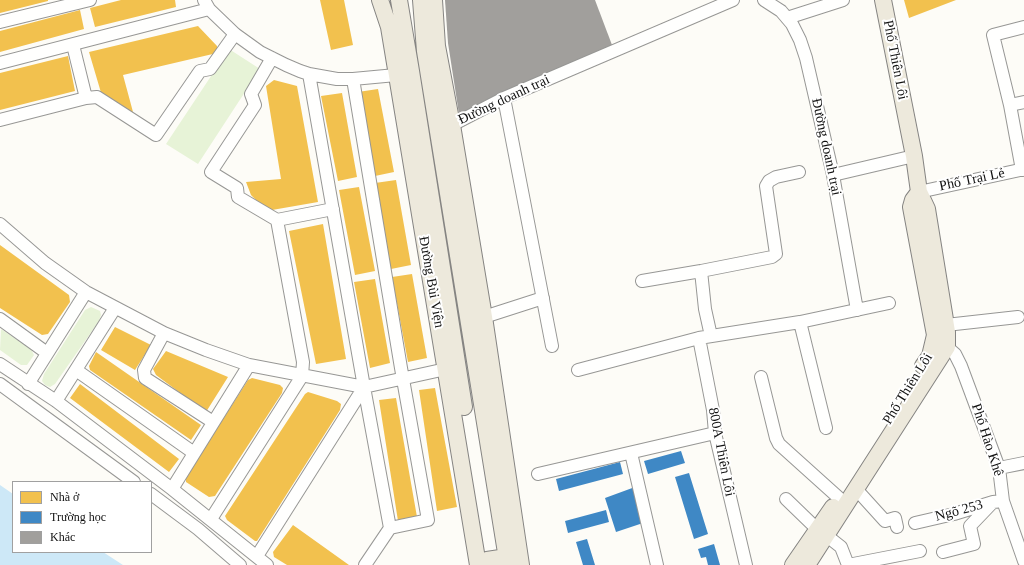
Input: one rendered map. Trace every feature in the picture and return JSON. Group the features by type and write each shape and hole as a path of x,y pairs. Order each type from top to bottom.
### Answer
{"main road":[{"name":"Đường Bùi Viện","path":"380,0 404,73"},
{"name":"Đường Bùi Viện","path":"399,0 404,73 484,563"},
{"path":"421,0 431,48 507,561 484,563"},
{"path":"434,0 431,48 452,125 484,317 521,565"},
{"name":"Phố Thiên Lôi","path":"793,565 822,533 856,489 947,332 927,209 919,192 914,156 883,0"},
{"name":"Phố Thiên Lôi","path":"919,192 913,200 911,206 935,335 940,346"},
{"name":"Phố Thiên Lôi","path":"807,565 839,498 930,356 940,346"}],"street":[{"path":"0,22 90,0"},
{"name":"Đường doanh trại","path":"452,125 504,98 733,0"},
{"name":"Đường doanh trại","path":"764,0 781,11 792,24 800,40 806,58 833,175 857,310"},
{"path":"787,18 843,0"},
{"path":"0,63 73,45 207,5 235,34 260,52 309,74 337,79 353,79 404,73"},
{"path":"1023,170 1010,105 993,35 1024,27"},
{"path":"0,120 86,98 97,98 156,136 200,71 210,68 235,34"},
{"path":"73,45 86,98"},
{"path":"272,58 250,94 255,105 211,172 237,188 238,197 277,220 333,209"},
{"path":"309,74 390,528"},
{"path":"353,79 428,520 390,528 365,565"},
{"path":"504,98 552,346"},
{"path":"1010,105 1024,102"},
{"path":"833,175 914,156"},
{"name":"Phố Trại Lẻ","path":"919,192 1023,170"},
{"path":"642,281 772,257 776,254 766,186 769,181 776,177 799,172"},
{"path":"211,519 302,376 303,362 277,220"},
{"path":"0,224 45,263 86,292 164,333 249,365 364,387 452,368"},
{"name":"800A Thiên Lôi","path":"700,271 715,433 746,565"},
{"path":"28,384 86,292"},
{"path":"484,317 543,298"},
{"path":"578,370 705,337 800,322 889,304"},
{"path":"56,401 115,308"},
{"path":"946,325 1018,317"},
{"path":"0,319 47,352"},
{"path":"800,322 826,428"},
{"path":"164,333 144,370 145,378 212,422"},
{"name":"Phố Hào Khê","path":"940,346 955,354 961,366 998,468 998,501 1024,561"},
{"path":"0,364 28,384 56,401 211,519 267,565"},
{"path":"172,489 212,422 249,365"},
{"path":"76,370 194,453"},
{"path":"761,377 776,438 779,444 839,498"},
{"path":"0,384 133,481"},
{"path":"257,556 364,387"},
{"path":"538,474 715,433"},
{"path":"631,453 657,565"},
{"path":"998,468 1024,463"},
{"path":"856,489 885,521 895,518 897,527"},
{"path":"152,495 198,529 240,565"},
{"path":"786,499 822,533 841,547 848,565 920,551"},
{"path":"943,552 974,544 970,526 998,501"},
{"name":"Ngõ 253","path":"915,523 954,514 998,501"}],"green space":[{"path":"229,49 260,69 198,164 166,144"},
{"path":"91,307 100,311 101,315 99,321 55,384 50,387 45,385 42,381 44,374 85,310"},
{"path":"1,329 31,349 34,355 27,365 21,365 0,350"}],"water":[{"path":"0,485 12,493 12,553 105,553 123,565 0,565"}],"building: Nhà ở":[{"path":"0,0 48,0 48,1 0,13"},
{"path":"121,0 175,0 176,7 95,27 90,8"},
{"path":"320,0 344,0 353,45 331,50"},
{"path":"904,0 956,0 909,18"},
{"path":"80,10 84,29 0,52 0,31"},
{"path":"198,26 217,46 217,53 123,75 133,112 117,107 102,96 89,52"},
{"path":"68,56 75,91 0,110 0,73"},
{"path":"274,80 297,86 318,202 272,210 261,205 251,195 246,182 281,179 266,86"},
{"path":"378,89 394,172 375,176 358,92"},
{"path":"342,93 357,177 338,181 321,96"},
{"path":"396,180 411,265 391,269 375,183"},
{"path":"359,187 375,271 355,275 339,190"},
{"path":"323,224 346,359 316,364 289,231"},
{"path":"0,245 69,295 70,302 48,334 42,335 0,308"},
{"path":"412,274 427,358 408,362 392,277"},
{"path":"375,279 390,363 370,368 354,282"},
{"path":"115,327 151,345 135,370 101,350"},
{"path":"166,351 228,377 206,412 156,375 153,369"},
{"path":"96,352 201,425 191,440 90,370 89,366"},
{"path":"252,378 280,385 283,388 282,393 215,496 209,497 186,482 186,477 248,380"},
{"path":"80,384 179,459 169,472 70,398"},
{"path":"435,388 457,507 437,511 419,390"},
{"path":"308,392 337,401 341,404 340,410 257,541 255,541 227,520 225,516 305,394"},
{"path":"396,398 417,517 398,521 379,400"},
{"path":"293,525 349,565 287,565 274,557 273,552"}],"building: Trường học":[{"path":"681,451 685,463 648,474 644,461"},
{"path":"620,462 623,474 559,491 556,479"},
{"path":"689,473 708,534 694,539 675,477"},
{"path":"635,487 646,522 616,532 605,498"},
{"path":"606,510 609,522 568,533 565,521"},
{"path":"587,539 595,565 583,565 576,542"},
{"path":"714,544 720,565 708,565 706,557 701,558 698,549"}],"building: Khác":[{"path":"445,0 595,0 612,45 459,114 448,43"}]}
